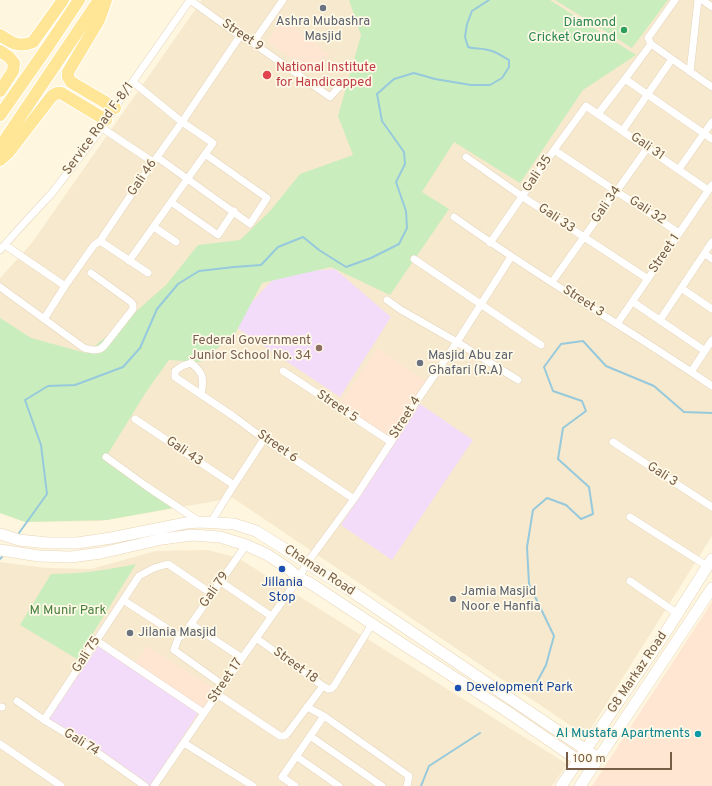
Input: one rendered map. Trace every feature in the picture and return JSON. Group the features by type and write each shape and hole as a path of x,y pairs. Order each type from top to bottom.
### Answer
{"main road":[{"path":"4,38 20,45 32,42 63,0"},
{"path":"0,116 79,0"},
{"path":"0,147 99,0"},
{"path":"106,0 98,20 68,72 68,77 71,82 115,108"},
{"path":"0,51 9,57 14,63 13,71 0,91"},
{"path":"0,160 8,153 52,96 57,93 62,93 104,124"}],"street":[{"name":"Service Road F-8/1","path":"2,248 52,194 104,124 190,0"},
{"name":"Street 9","path":"190,0 330,97 340,86"},
{"path":"253,43 283,0"},
{"path":"675,0 648,38 651,44 712,87"},
{"path":"690,72 698,0"},
{"path":"702,0 712,7"},
{"name":"Gali 46","path":"44,319 94,245 100,241 240,36"},
{"path":"598,114 651,44"},
{"path":"622,130 672,60"},
{"path":"625,79 712,140"},
{"path":"129,261 213,143 182,122 133,82"},
{"name":"Gali 31","path":"586,106 679,169 710,187"},
{"name":"Gali 35","path":"490,243 586,106"},
{"path":"679,169 712,122"},
{"path":"104,124 234,211 250,224 267,198 205,154"},
{"name":"Gali 34","path":"552,282 648,148"},
{"name":"Gali 32","path":"554,150 679,233"},
{"name":"Gali 33","path":"466,158 584,238 648,279"},
{"name":"Street 1","path":"617,324 710,187"},
{"path":"171,202 218,235 234,211"},
{"name":"Street 3","path":"454,217 490,243 712,386"},
{"path":"154,226 176,242"},
{"path":"100,241 148,273"},
{"path":"660,320 712,242"},
{"path":"2,248 65,286"},
{"path":"704,254 712,259"},
{"name":"Street 4","path":"299,578 307,563 354,499 512,257"},
{"path":"414,259 541,345"},
{"path":"0,287 84,348 94,351 101,349 104,346 133,309 133,305 91,273"},
{"path":"681,288 712,308"},
{"path":"387,300 401,310 457,342 518,380"},
{"path":"633,302 705,351"},
{"path":"691,372 712,340"},
{"name":"Street 6","path":"200,394 203,378 198,369 191,363 182,366 175,371 175,377 354,499"},
{"name":"Street 5","path":"283,371 391,442"},
{"name":"Gali 43","path":"135,419 234,485"},
{"path":"106,457 146,486 206,522 234,485 264,439"},
{"name":"Gali 3","path":"613,442 712,507"},
{"path":"630,517 709,568"},
{"name":"Chaman Road","path":"0,534 19,540 48,543 77,543 111,538 186,523 206,522 234,524 256,531 307,563 598,758"},
{"name":"Chaman Road","path":"0,550 38,556 71,557 101,553 162,539 192,535 220,537 246,545 268,556 290,570 299,578 310,583 505,710 591,769"},
{"name":"Gali 79","path":"179,636 184,634 246,545"},
{"name":"Gali 75","path":"44,720 138,576 154,568 168,564 212,594"},
{"name":"G8 Markaz Road","path":"561,786 709,568"},
{"name":"Street 17","path":"154,786 271,616 299,578"},
{"path":"630,581 678,614"},
{"path":"221,582 271,616"},
{"name":"G8 Markaz Road","path":"580,786 712,588"},
{"path":"122,600 179,636 174,650 223,685"},
{"path":"191,624 242,658"},
{"name":"Street 18","path":"256,638 323,686 331,689 372,624"},
{"path":"97,641 204,713"},
{"path":"649,657 660,665"},
{"path":"217,694 280,736 284,736 323,686"},
{"name":"Gali 74","path":"17,701 44,720 94,750 145,786"},
{"path":"307,707 324,716 409,776 407,786"},
{"path":"295,786 282,777 324,716"},
{"path":"310,736 382,786"},
{"path":"184,743 254,786"},
{"path":"0,744 61,786"},
{"path":"296,756 339,786"}],"shaded area":[{"path":"202,0 712,0 712,536 586,736 233,498 101,521 25,522 0,513 0,278 31,244"},
{"path":"283,19 330,55 315,75 267,41"},
{"name":"Federal Government Junior School No. 34","path":"335,269 391,317 340,397 231,324 279,273"},
{"path":"378,348 425,381 390,438 339,404"},
{"path":"420,404 473,440 392,560 341,525"},
{"path":"208,550 238,558 567,764 552,786 0,786 0,562 46,568 91,569 156,551"},
{"path":"712,602 712,786 592,786"},
{"path":"99,645 199,712 150,786 147,786 48,720"},
{"path":"147,646 215,689 203,708 135,663"}],"green space":[{"path":"349,0 550,0 636,55 583,90 520,183 454,142 422,192 449,209 390,295 331,267 262,283 235,334 200,362 169,360 146,392 106,457 173,508 107,520 25,522 0,513 0,318 31,338 86,353 166,285 198,245 240,240 270,211 300,174 353,155 338,116 361,35"},
{"name":"Diamond Cricket Ground","path":"555,0 668,0 632,48"},
{"name":"M Munir Park","path":"136,564 77,659 20,625 51,574 94,571"}],"waterway":[{"path":"19,533 47,494 41,445 25,400 48,386 75,385 123,367 140,348 157,309 178,284 199,271 261,265 278,247 303,237 319,250 346,267 371,258 399,244 407,228 406,211 396,182 405,164 404,152 382,121 377,94 394,79 414,73 435,79 471,85 490,85 502,78 509,67 509,60 491,51 468,47 465,37 467,24 472,11 489,0"},
{"path":"537,682 546,665 554,636 529,584 527,547 533,510 547,498 566,505 581,519 593,514 589,487 558,459 563,428 586,411 582,401 553,391 544,367 561,344 583,341 606,366 654,386 684,412 712,413"},
{"path":"421,786 429,766 480,733"}],"place":[{"name":"Ashra Mubashra Masjid","path":"323,8"},
{"name":"Diamond Cricket Ground","path":"624,30"},
{"name":"National Institute for Handicapped","path":"267,75"},
{"name":"Federal Government Junior School No. 34","path":"319,348"},
{"name":"Masjid Abu zar Ghafari (R.A)","path":"420,363"},
{"name":"Jillania Stop","path":"282,569"},
{"name":"Jamia Masjid Noor e Hanfia","path":"453,599"},
{"name":"Jilania Masjid","path":"130,633"},
{"name":"Development Park","path":"458,688"},
{"name":"Al Mustafa Apartments","path":"698,734"}]}
